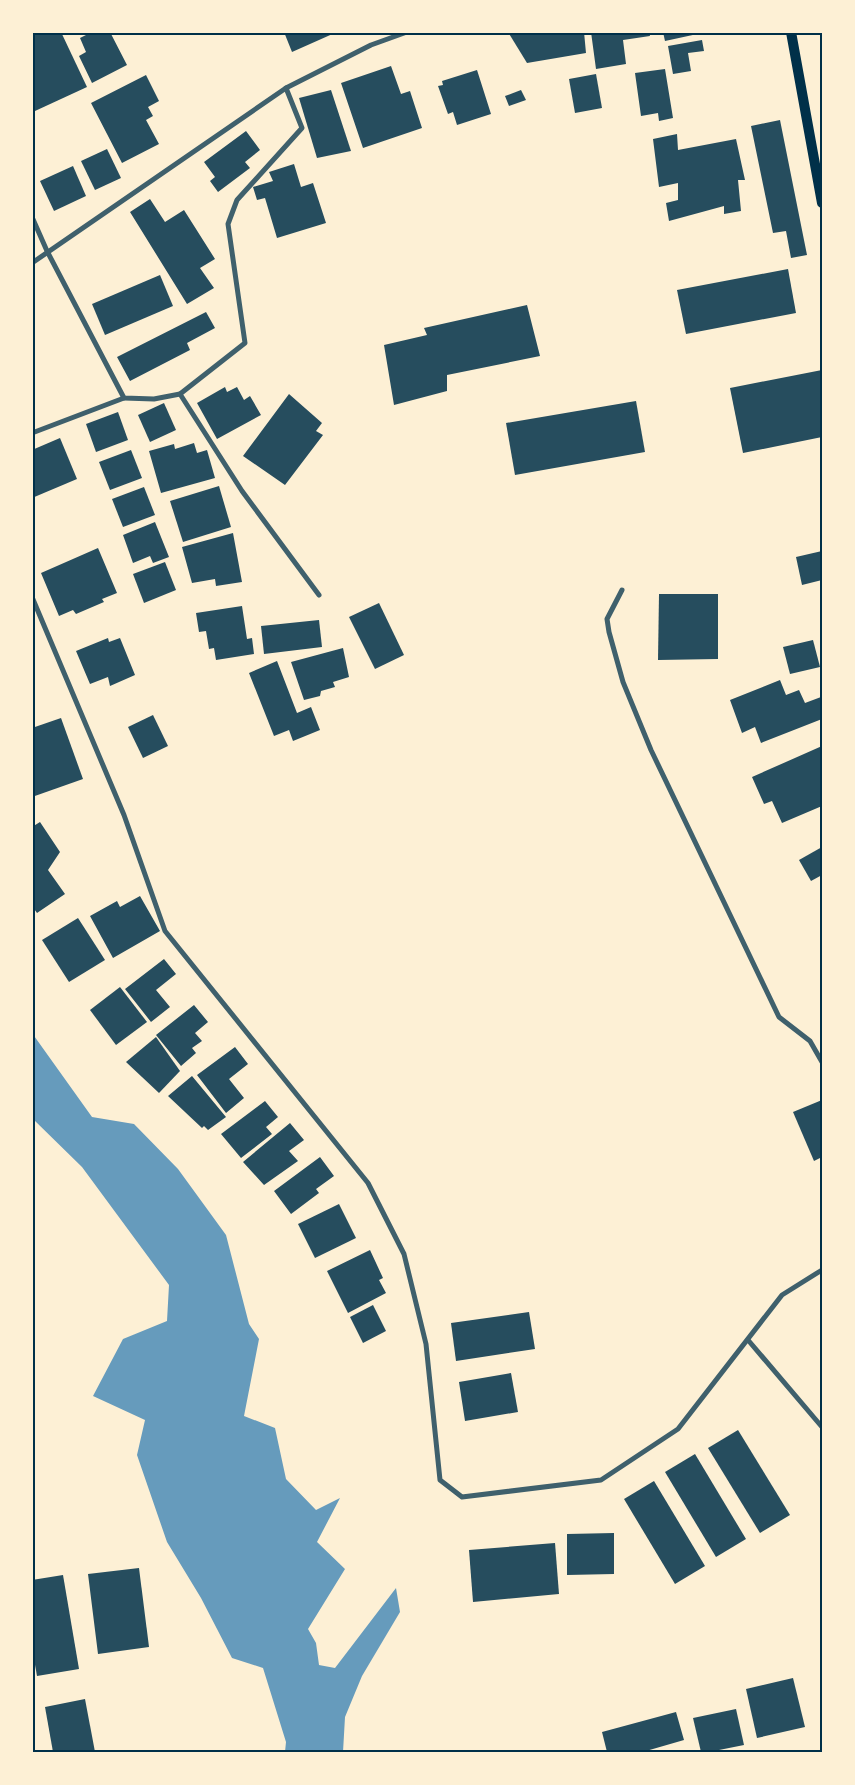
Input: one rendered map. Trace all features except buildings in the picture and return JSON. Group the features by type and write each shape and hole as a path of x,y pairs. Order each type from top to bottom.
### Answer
{"main road":[{"path":"791,32 822,203"}],"street":[{"path":"32,263 286,88 371,45 407,32"},
{"path":"32,433 124,398 154,398 180,394 245,343 228,224 237,200 302,128 286,88"},
{"path":"32,216 47,251 124,398"},
{"path":"180,394 242,491 319,595"},
{"path":"622,590 607,619 609,632 623,682 651,750 779,1017 810,1041 822,1062"},
{"path":"32,597 124,815 165,930 368,1184 404,1254 426,1344 440,1480 462,1497 600,1480 678,1428 782,1295 822,1270"},
{"path":"748,1340 822,1427"}],"water":[{"path":"32,1033 92,1117 134,1124 178,1169 226,1235 249,1324 259,1339 244,1416 275,1428 286,1479 316,1510 340,1498 317,1542 345,1569 308,1629 316,1643 319,1665 335,1668 396,1588 400,1612 362,1676 345,1717 343,1752 285,1752 286,1742 263,1668 232,1658 201,1598 167,1542 137,1455 145,1420 93,1396 123,1339 167,1321 169,1285 82,1167 33,1119"}]}
